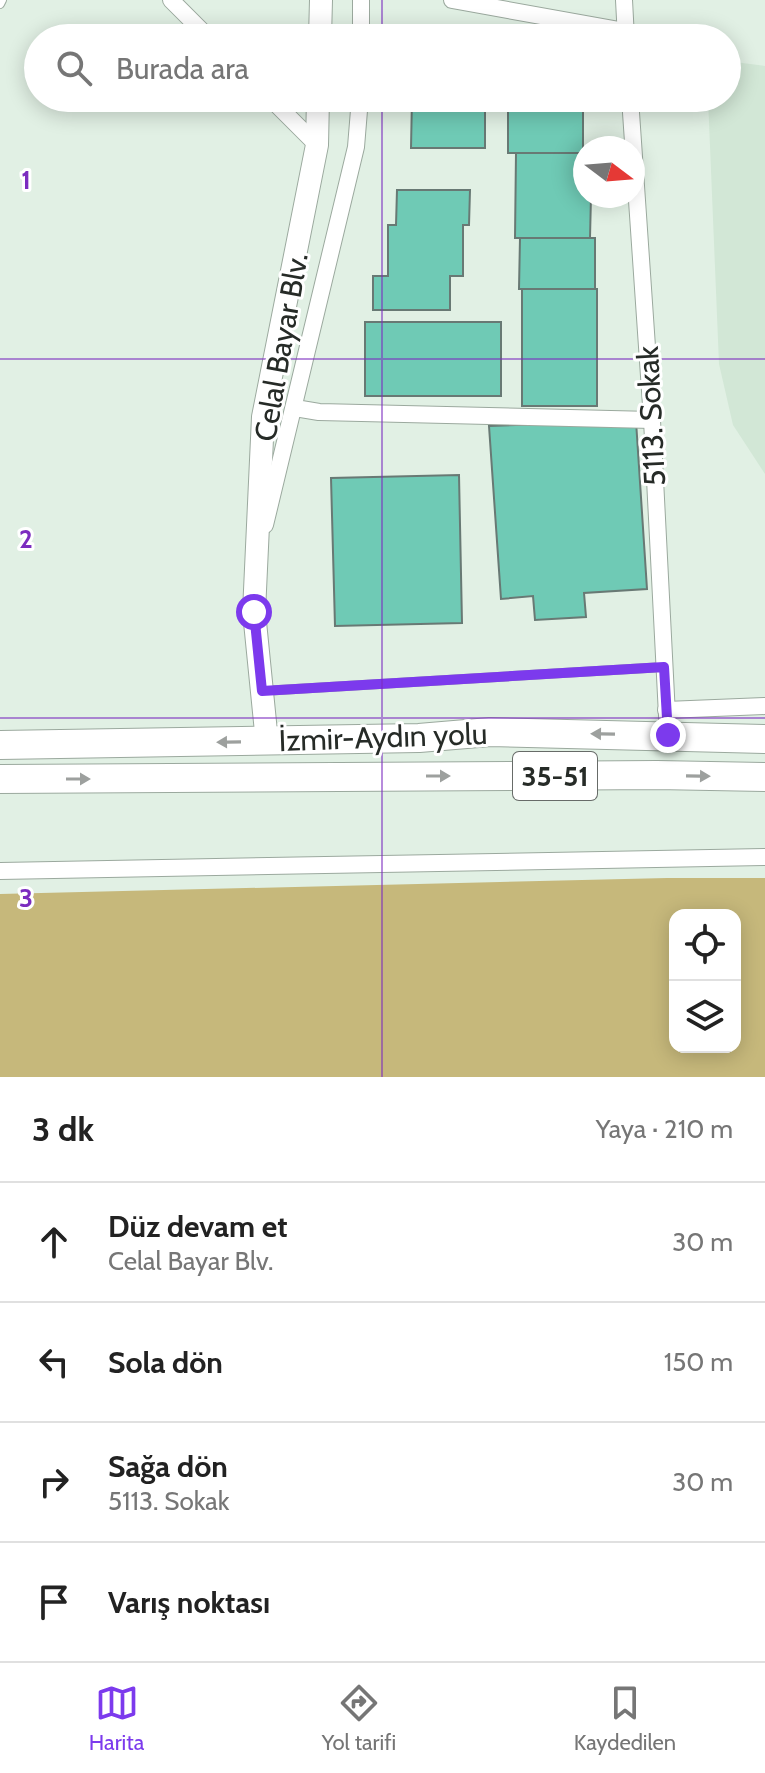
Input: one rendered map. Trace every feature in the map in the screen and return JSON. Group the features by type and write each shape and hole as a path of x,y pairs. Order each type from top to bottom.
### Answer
{"highway":[{"name":"İzmir-Aydın yolu","path":"0,745 419,738 667,722 725,738 765,736"},
{"name":"İzmir-Aydın yolu","path":"0,779 765,777"}],"street":[{"path":"171,0 195,24"},
{"path":"320,24 321,0"},
{"path":"361,0 361,24"},
{"path":"452,0 571,24"},
{"path":"624,0 625,24"},
{"path":"284,112 317,145"},
{"name":"Celal Bayar Blv.","path":"267,742 254,612 263,417 317,145 318,112"},
{"path":"256,559 356,147 359,112"},
{"name":"5113. Sokak","path":"631,112 652,420 667,722"},
{"path":"295,408 319,412 652,420"},
{"path":"667,722 765,706"},
{"path":"0,871 765,857"}],"lane":[{"path":"262,691 664,667"}],"shaded area":[{"path":"741,63 765,66 765,474 733,425 719,364 709,112 741,112"},
{"path":"765,878 765,1077 0,1077 0,894"}],"building":[{"path":"412,112 485,112 485,148 411,148"},
{"path":"508,112 583,112 583,136 573,136 573,153 508,153"},
{"path":"516,153 573,153 573,208 591,208 590,238 515,238"},
{"path":"397,190 470,190 469,225 463,225 463,276 450,276 450,310 373,310 373,276 388,276 388,225 396,225"},
{"path":"520,238 595,238 595,289 519,289"},
{"path":"522,289 597,289 597,406 522,406"},
{"path":"365,322 501,322 501,396 365,396"},
{"path":"636,421 647,589 584,593 586,617 535,620 533,596 501,599 489,426"},
{"path":"459,475 462,623 335,626 331,478"}],"route":[{"path":"254,612 262,691 664,667 668,735"}]}
